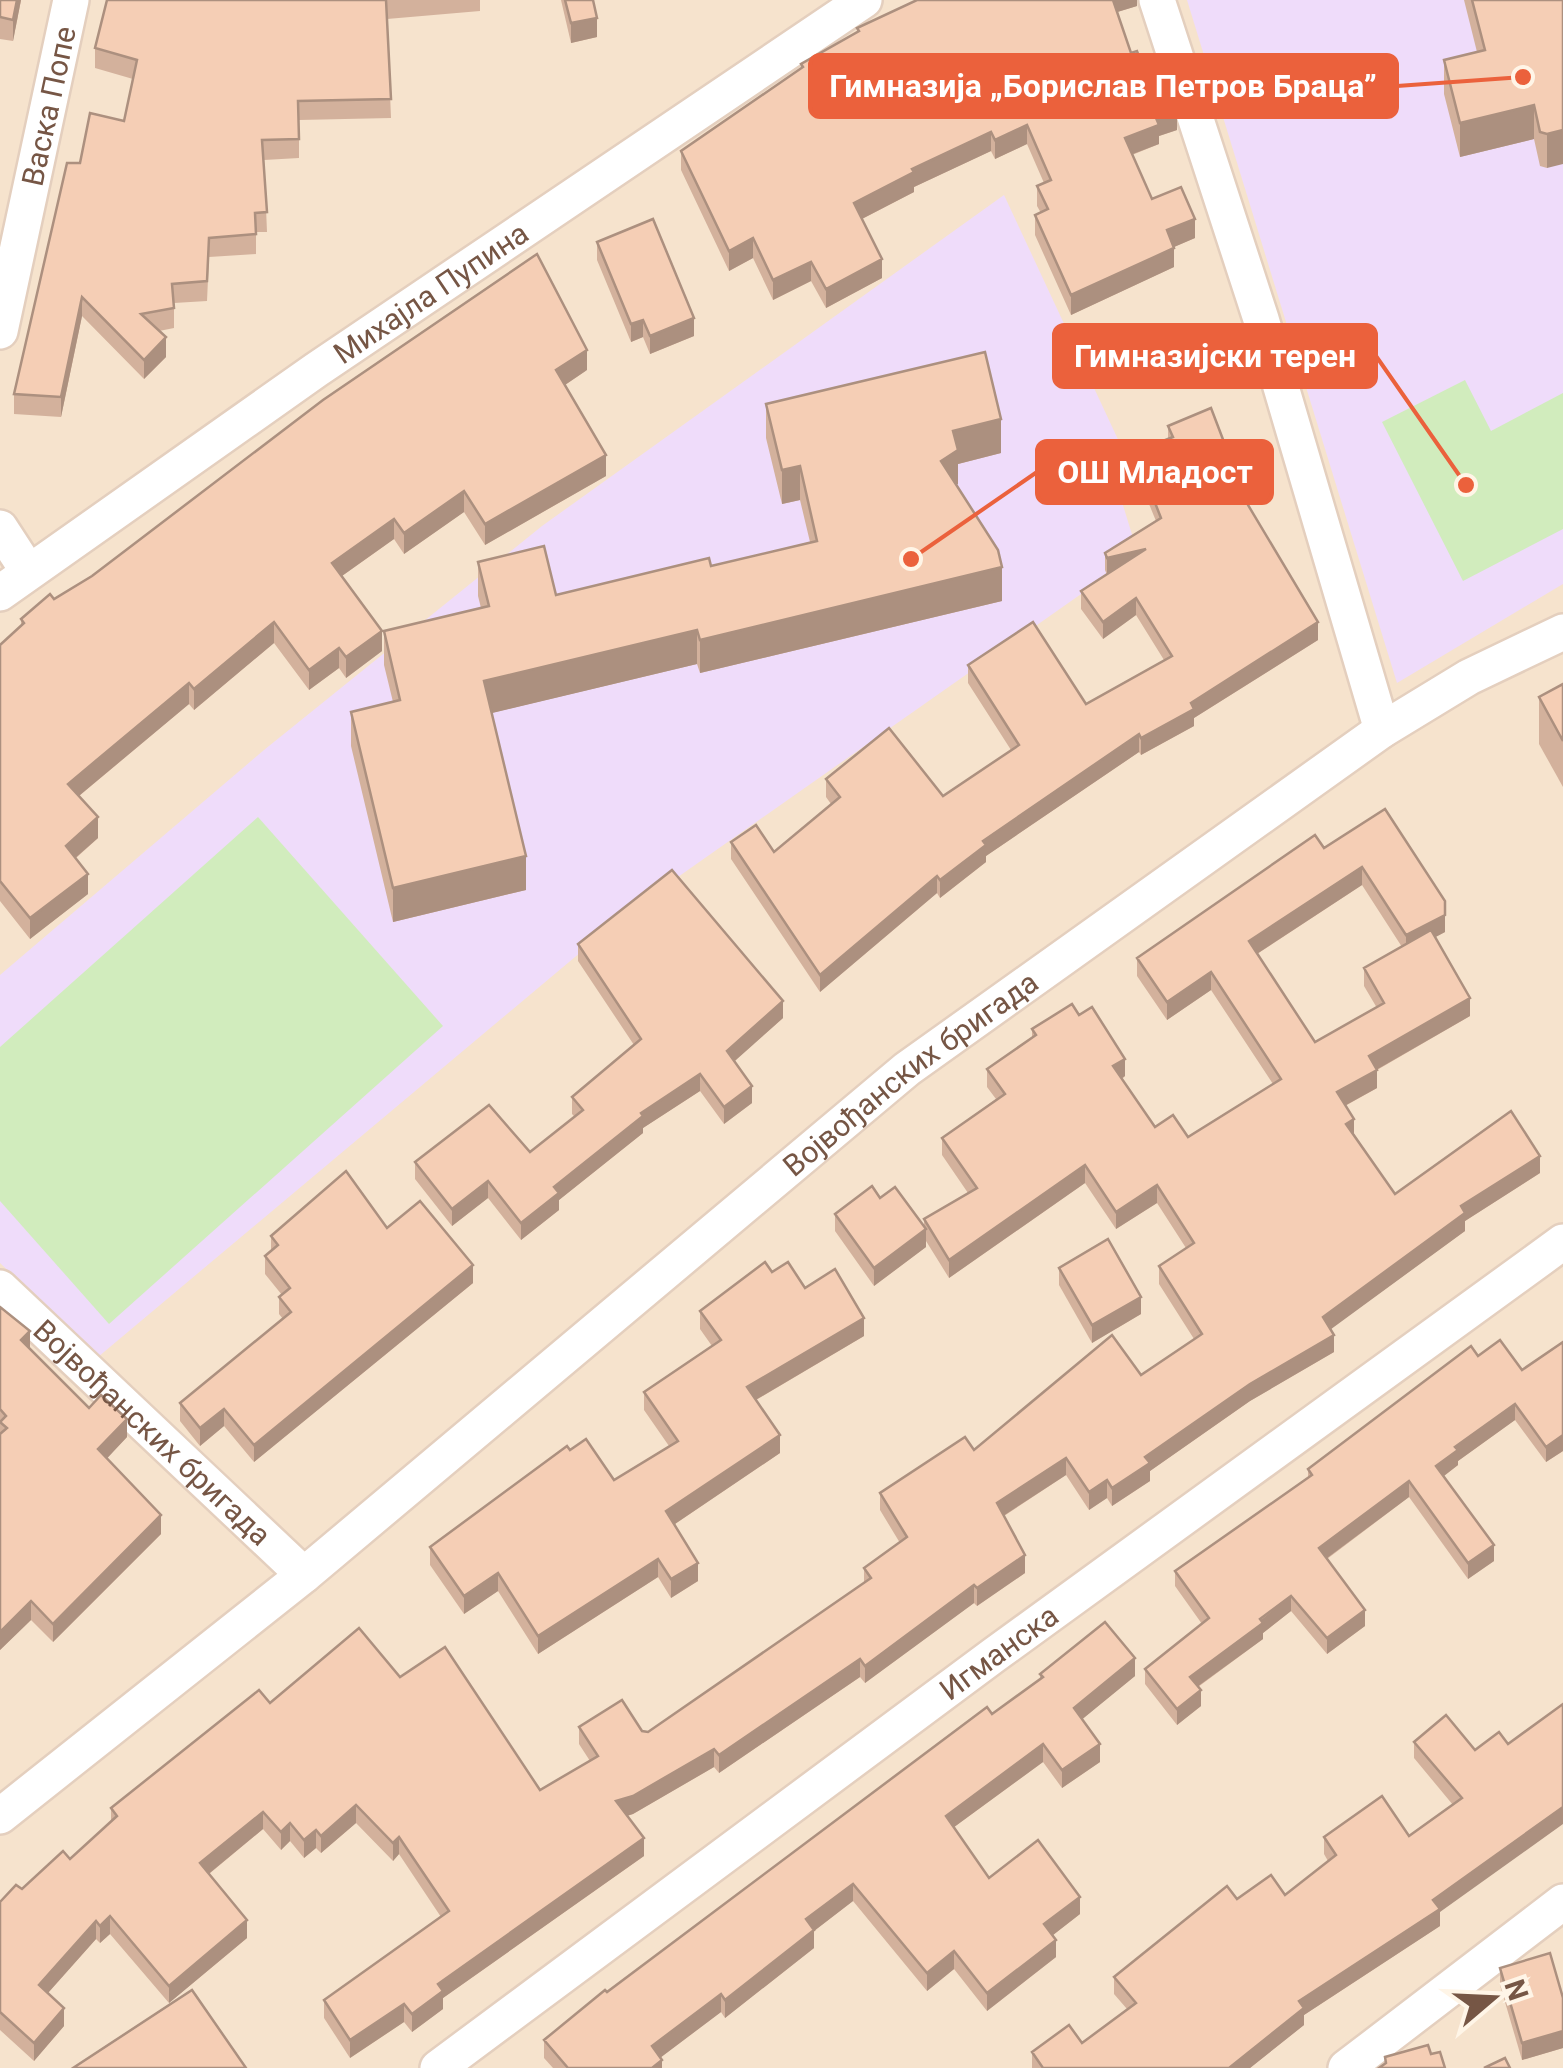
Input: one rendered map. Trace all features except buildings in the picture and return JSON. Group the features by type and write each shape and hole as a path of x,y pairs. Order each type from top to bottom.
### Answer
{"street":[{"name":"Васка Попе","path":"0,331 71,0"},
{"name":"Михајла Пупина","path":"0,593 864,0"},
{"path":"1157,0 1261,319 1382,730"},
{"path":"0,528 28,571"},
{"name":"Војвођанских бригада","path":"0,1816 304,1576 907,1069 1382,730 1468,676 1563,632"},
{"name":"Игманска","path":"438,2068 978,1667 1563,1242"},
{"name":"Војвођанских бригада","path":"0,1288 304,1576"},
{"path":"1346,2068 1563,1902"}],"shaded area":[{"path":"0,0 1563,0 1563,2068 0,2068"},
{"path":"1187,0 1563,0 1563,584 1397,683"},
{"path":"1004,195 1122,448 1114,476 1138,554 631,910 98,1357 0,1263 0,975 264,750 542,526"}],"green space":[{"path":"1465,380 1491,431 1563,393 1563,529 1463,581 1382,422"},
{"path":"258,817 443,1026 109,1324 0,1201 0,1047"}],"place":[{"name":"Гимназија „Борислав Петров Браца”","path":"1523,77"},
{"name":"Гимназијски терен","path":"1466,485"},
{"name":"ОШ Младост","path":"911,559"}]}
